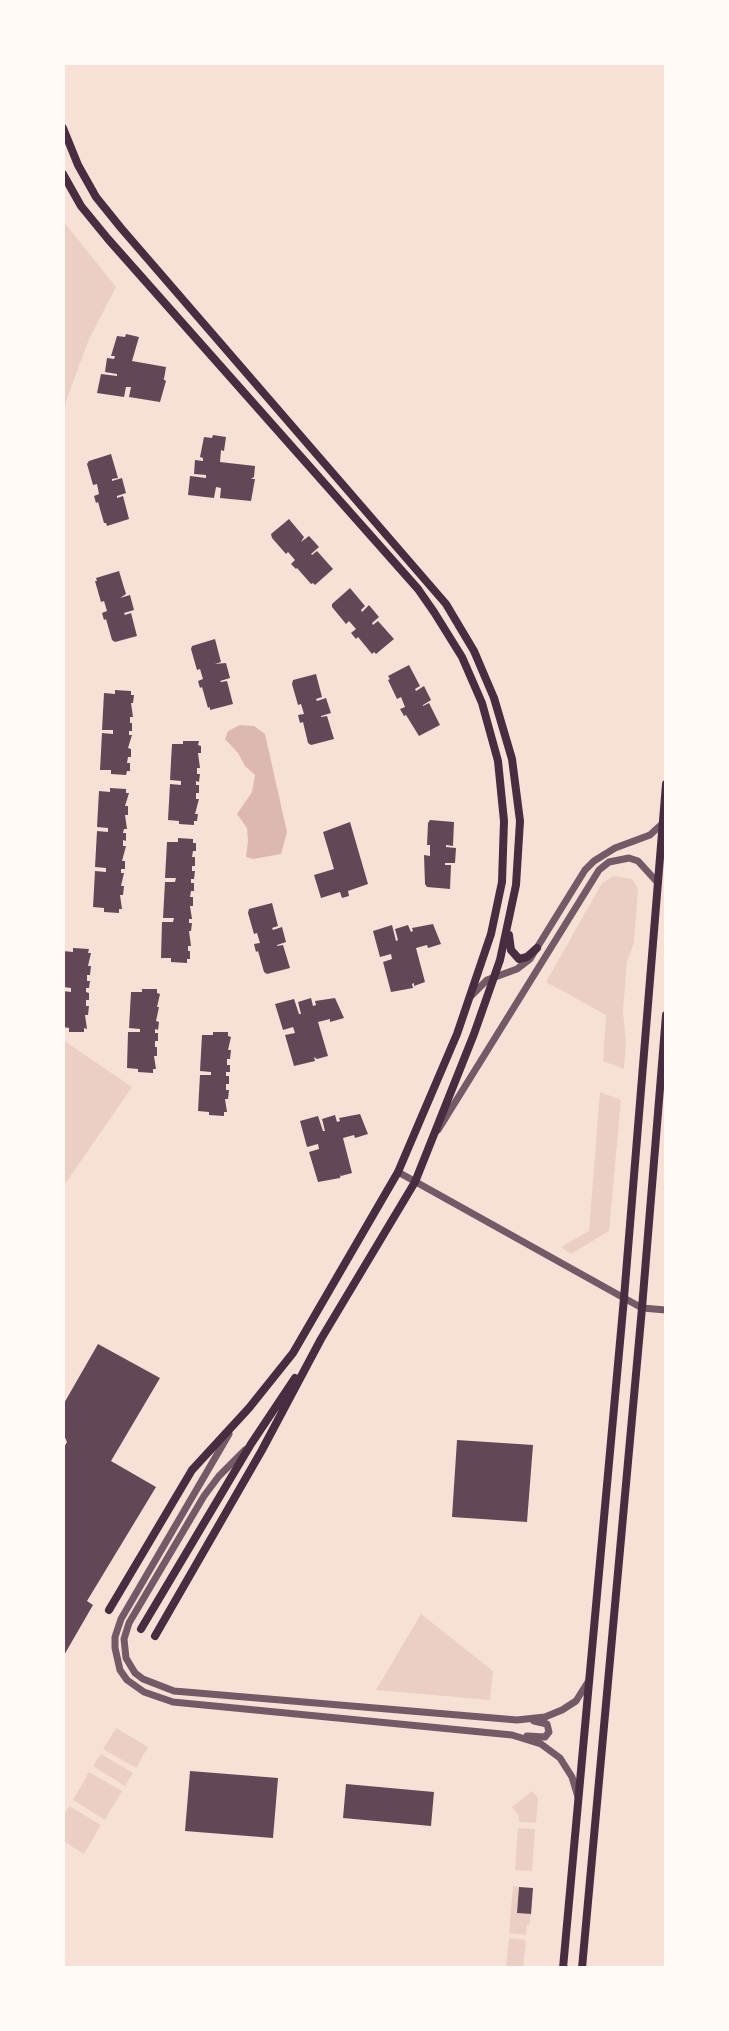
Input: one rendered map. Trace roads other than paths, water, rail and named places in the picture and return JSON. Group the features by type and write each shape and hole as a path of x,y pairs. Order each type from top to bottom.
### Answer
{"main road":[{"path":"63,128 78,165 96,197 428,580 459,625 474,651 494,698 518,790 519,853 508,942 514,955 523,959 537,948"},
{"path":"63,174 81,205 108,239 418,589 448,633 462,657 491,731 498,761 505,851 498,907 471,996 398,1172 293,1353 185,1480 108,1610"},
{"path":"563,1968 624,1298 666,784"},
{"path":"141,1629 251,1444 321,1339 415,1182 494,977 509,923"},
{"path":"582,1968 666,1015"},
{"path":"155,1636 262,1450 321,1339"}],"street":[{"path":"471,996 481,985 494,977 524,964 594,860 615,848 650,835 663,822"},
{"path":"434,1136 599,870 609,862 629,858 638,861 658,883"},
{"path":"398,1172 642,1308 666,1310"},
{"path":"234,1424 121,1619 115,1648 120,1670 127,1680 144,1692 173,1702 512,1735 548,1735 550,1729 547,1724 527,1720 173,1690 151,1684 135,1673 129,1665 124,1648 129,1623 204,1496 219,1476 251,1444"},
{"path":"527,1720 545,1717 570,1706 581,1695 589,1681"},
{"path":"512,1735 541,1744 560,1758 572,1777 579,1799"}]}
